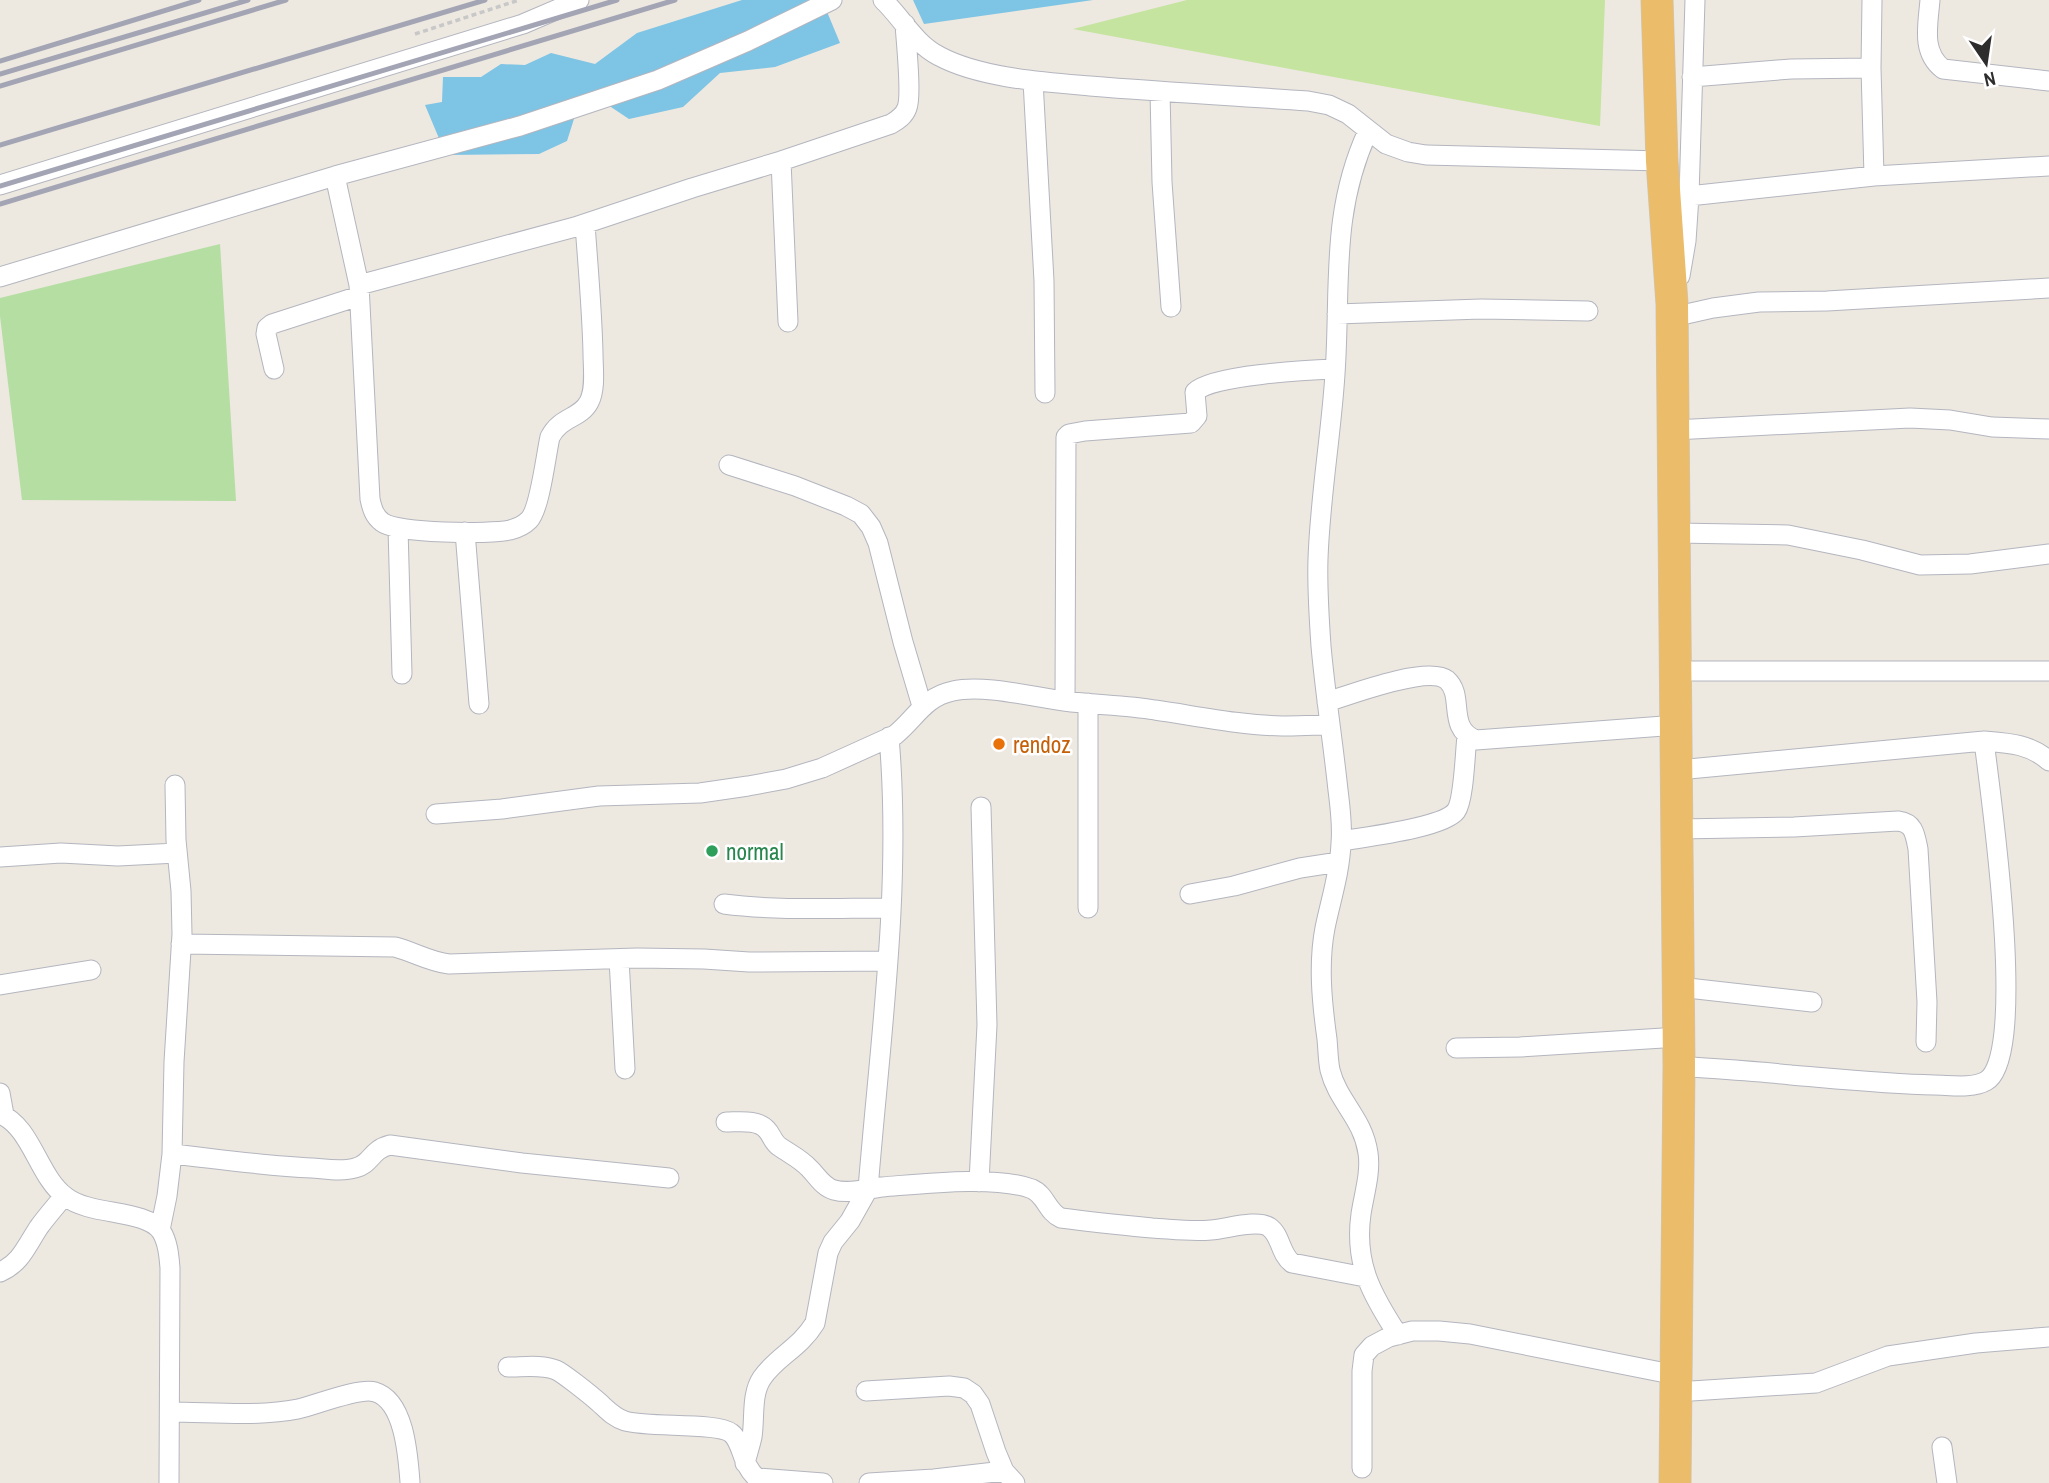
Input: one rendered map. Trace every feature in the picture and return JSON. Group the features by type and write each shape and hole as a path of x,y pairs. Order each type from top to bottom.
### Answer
{"highway":[{"path":"1657,0 1662,161 1673,310 1679,987 1675,1483"}],"street":[{"path":"0,186 523,24 579,0"},
{"path":"0,277 335,176 520,126 658,80 748,41 832,0"},
{"path":"883,0 920,42 939,56 976,70 1033,81 1329,105 1348,114 1386,144 1426,155 1662,161"},
{"path":"1695,0 1689,196 1681,272 1673,310 1759,302 1827,301 2049,288"},
{"path":"1872,0 1874,176"},
{"path":"1930,0 1930,52 1934,62 1943,69 2049,82"},
{"path":"274,369 266,334 267,328 272,324 359,290 585,224 891,124 902,117 908,107 905,24"},
{"path":"1692,77 1791,69 1871,68"},
{"path":"1033,81 1044,281 1045,393"},
{"path":"1160,92 1162,182 1171,307"},
{"path":"1368,131 1356,156 1347,186 1339,249 1335,369 1318,561 1318,598 1342,841 1336,887 1324,931 1322,992 1330,1070 1338,1092 1366,1137 1368,1176 1359,1226 1365,1278 1378,1305 1398,1335"},
{"path":"781,162 788,323"},
{"path":"1689,196 1874,176 2049,166"},
{"path":"335,176 359,290 370,499 375,514 383,524 398,528 465,532 512,530 533,517 550,437 555,427 585,408 591,398 592,320 585,224"},
{"path":"1337,314 1481,309 1588,310"},
{"path":"1065,701 1066,437 1084,431 1191,423 1198,416 1195,392 1203,386 1255,375 1335,369"},
{"path":"1674,430 1910,418 1950,420 1992,427 2049,429"},
{"path":"729,466 795,485 861,514 878,543 922,705"},
{"path":"398,528 402,674"},
{"path":"465,532 478,704"},
{"path":"1675,533 1788,536 1862,550 1920,565 1970,564 2049,554"},
{"path":"1677,671 2049,671"},
{"path":"1327,702 1398,680 1437,676 1446,680 1451,687 1461,727 1467,736 1476,740 1677,725"},
{"path":"436,814 502,809 599,796 700,793 786,779 822,768 889,737 905,727 922,705 936,696 954,690 974,689 1259,724 1330,725"},
{"path":"1088,704 1088,908"},
{"path":"1342,841 1401,831 1449,817 1457,810 1461,797 1467,736"},
{"path":"745,1463 752,1435 757,1390 767,1372 797,1346 815,1324 828,1253 868,1189 888,961 894,822 889,737"},
{"path":"1456,1048 1520,1047 1679,1052 1896,1084 1955,1086 1986,1081 1994,1074 1998,1064 2007,997 2001,892 1984,741"},
{"path":"1678,771 1984,741 2023,745 2038,751 2049,761"},
{"path":"160,1230 172,1154 181,944 175,785"},
{"path":"979,1182 987,1025 981,807"},
{"path":"1678,829 1794,827 1898,821 1906,822 1912,827 1918,849 1927,1002 1926,1042"},
{"path":"0,857 61,853 118,856 177,853"},
{"path":"1190,894 1234,886 1300,868 1339,862"},
{"path":"724,904 890,908"},
{"path":"181,944 387,946 410,951 433,962 449,964 619,959 888,961"},
{"path":"619,959 625,1069"},
{"path":"0,985 91,970"},
{"path":"1679,987 1812,1002"},
{"path":"0,1093 2,1114 19,1128 50,1180 64,1196 79,1206 134,1217 153,1224 160,1230 169,1251 170,1268 169,1483"},
{"path":"726,1122 754,1123 764,1127 777,1145 803,1162 830,1189 851,1191 979,1182 1008,1184 1041,1194 1054,1215 1061,1218 1196,1231 1243,1225 1266,1226 1271,1228 1286,1259 1292,1263 1365,1278"},
{"path":"172,1154 289,1167 344,1170 365,1164 376,1150 390,1145 522,1163 669,1178"},
{"path":"0,1272 11,1267 22,1255 38,1228 64,1196"},
{"path":"1362,1468 1364,1356 1372,1346 1389,1337 1412,1331 1470,1334 1676,1383 1816,1383 1888,1356 1976,1343 2049,1337"},
{"path":"508,1367 544,1367 556,1370 594,1397 620,1420 650,1426 723,1429 737,1440 745,1463 757,1478 823,1483"},
{"path":"866,1391 949,1386 964,1388 973,1394 980,1404 1010,1477 869,1483"},
{"path":"170,1412 294,1410 362,1391 375,1392 386,1398 393,1407 405,1435 410,1482"},
{"path":"1942,1447 1947,1483"}],"path":[{"path":"415,34 519,0"}],"green space":[{"path":"1187,0 1605,0 1600,126 1073,29"},
{"path":"220,244 236,501 22,500 0,298"}],"water":[{"path":"742,0 817,0 825,7 840,43 775,67 720,73 683,107 629,119 605,103 579,103 567,141 539,154 446,155 425,105 442,102 443,77 481,77 501,64 525,65 551,53 595,64 637,33"},
{"path":"913,0 1093,0 924,24"}],"railway":[{"path":"0,61 199,0"},
{"path":"0,74 248,0"},
{"path":"0,86 286,0"},
{"path":"0,145 485,0"},
{"path":"0,186 617,0"},
{"path":"0,204 675,0"}],"place":[{"name":"rendoz","path":"999,744"},
{"name":"normal","path":"712,851"}]}
